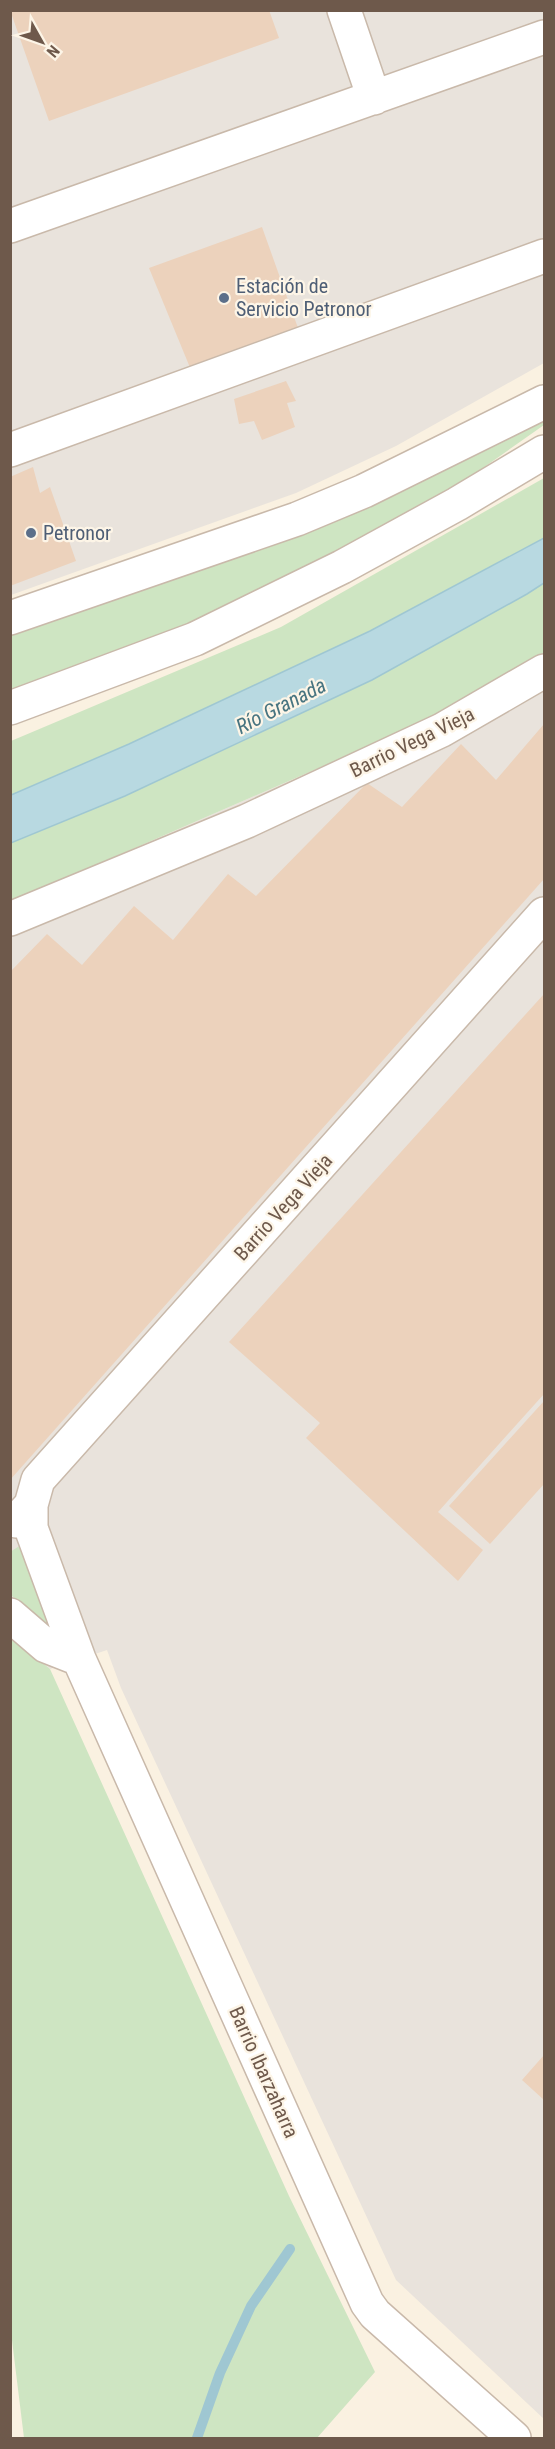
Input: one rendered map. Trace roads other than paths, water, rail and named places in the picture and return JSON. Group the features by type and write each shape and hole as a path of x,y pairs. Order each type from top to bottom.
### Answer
{"street":[{"path":"344,10 375,98"},
{"path":"10,226 544,37"},
{"path":"10,450 544,256"},
{"path":"10,618 297,519 364,491 544,402"},
{"path":"457,504 503,463 544,436"},
{"path":"10,708 195,639 342,567 457,504 544,452"},
{"name":"Barrio Vega Vieja","path":"10,919 247,821 421,741 544,671"},
{"name":"Barrio Vega Vieja","path":"79,1659 31,1528 21,1516 38,1480 544,914"},
{"path":"10,1615 46,1646 79,1659"},
{"name":"Barrio Ibarzaharra","path":"79,1659 367,2303 375,2314 514,2439"}],"water":[{"name":"Río Granada","path":"544,538 544,583 527,594 372,680 125,796 11,843 11,795 129,744 370,631"}],"waterway":[{"path":"197,2438 220,2373 251,2306 290,2249"}],"place":[{"name":"Estación de Servicio Petronor","path":"224,298"},
{"name":"Petronor","path":"31,533"}]}
